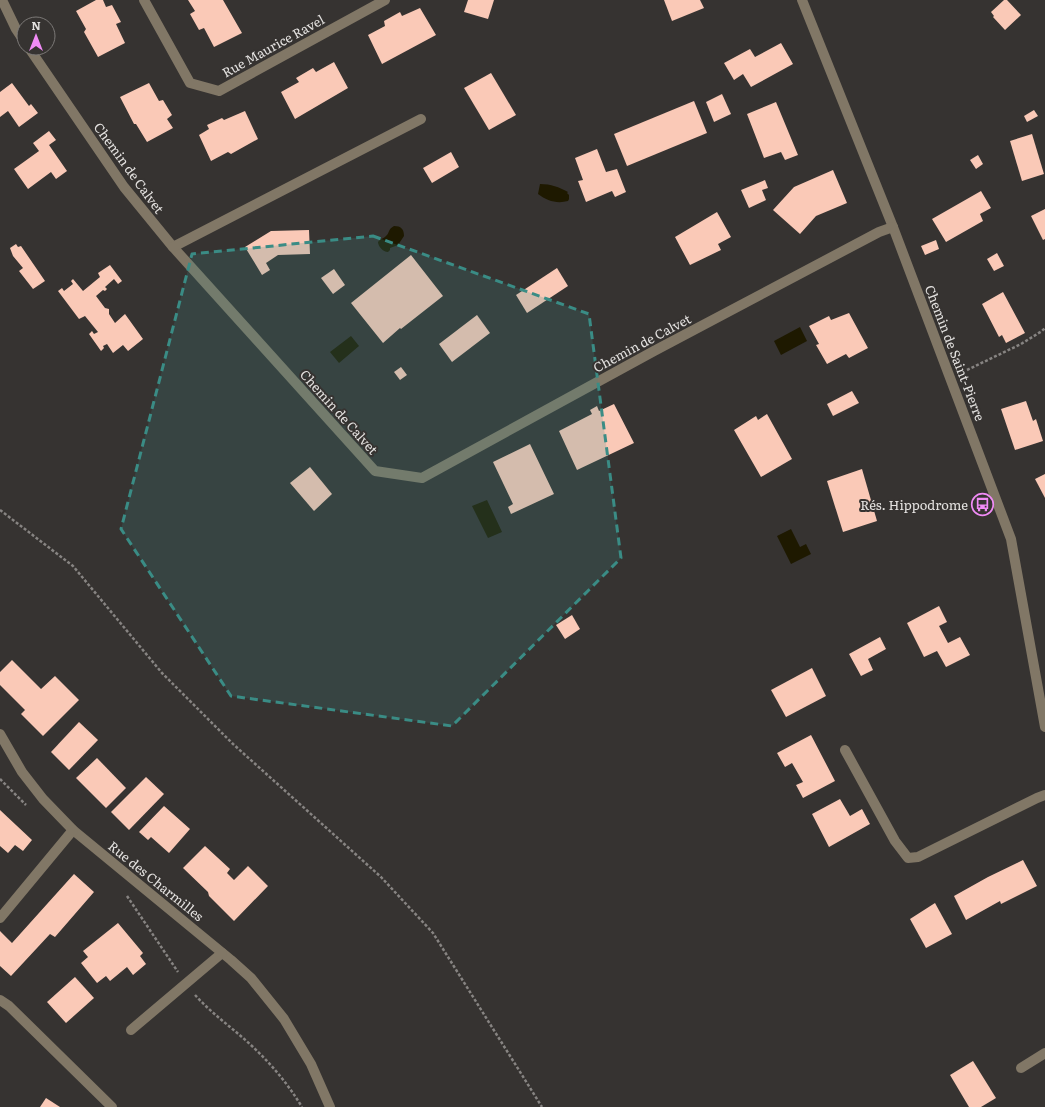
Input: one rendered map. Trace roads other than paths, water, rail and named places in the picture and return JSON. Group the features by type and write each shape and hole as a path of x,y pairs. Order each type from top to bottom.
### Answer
{"street":[{"path":"2,0 16,30"},
{"name":"Rue Maurice Ravel","path":"144,0 190,83 219,91 385,0"},
{"name":"Chemin de Saint-Pierre","path":"802,0 893,227 1011,539 1045,727"},
{"name":"Chemin de Calvet","path":"34,56 124,187 173,247 375,471 422,478 654,350 879,232 893,227"},
{"path":"173,247 421,119"},
{"name":"Rue des Charmilles","path":"0,734 22,772 43,799 73,830 251,978 284,1019 311,1064 330,1107"},
{"path":"845,750 895,841 908,858 918,857 1045,795"},
{"path":"0,918 73,830"},
{"path":"130,1030 222,953"},
{"path":"0,1000 9,1006 112,1107"},
{"path":"1021,1068 1045,1053"}],"place":[{"name":"Rés. Hippodrome","path":"983,505"}]}
